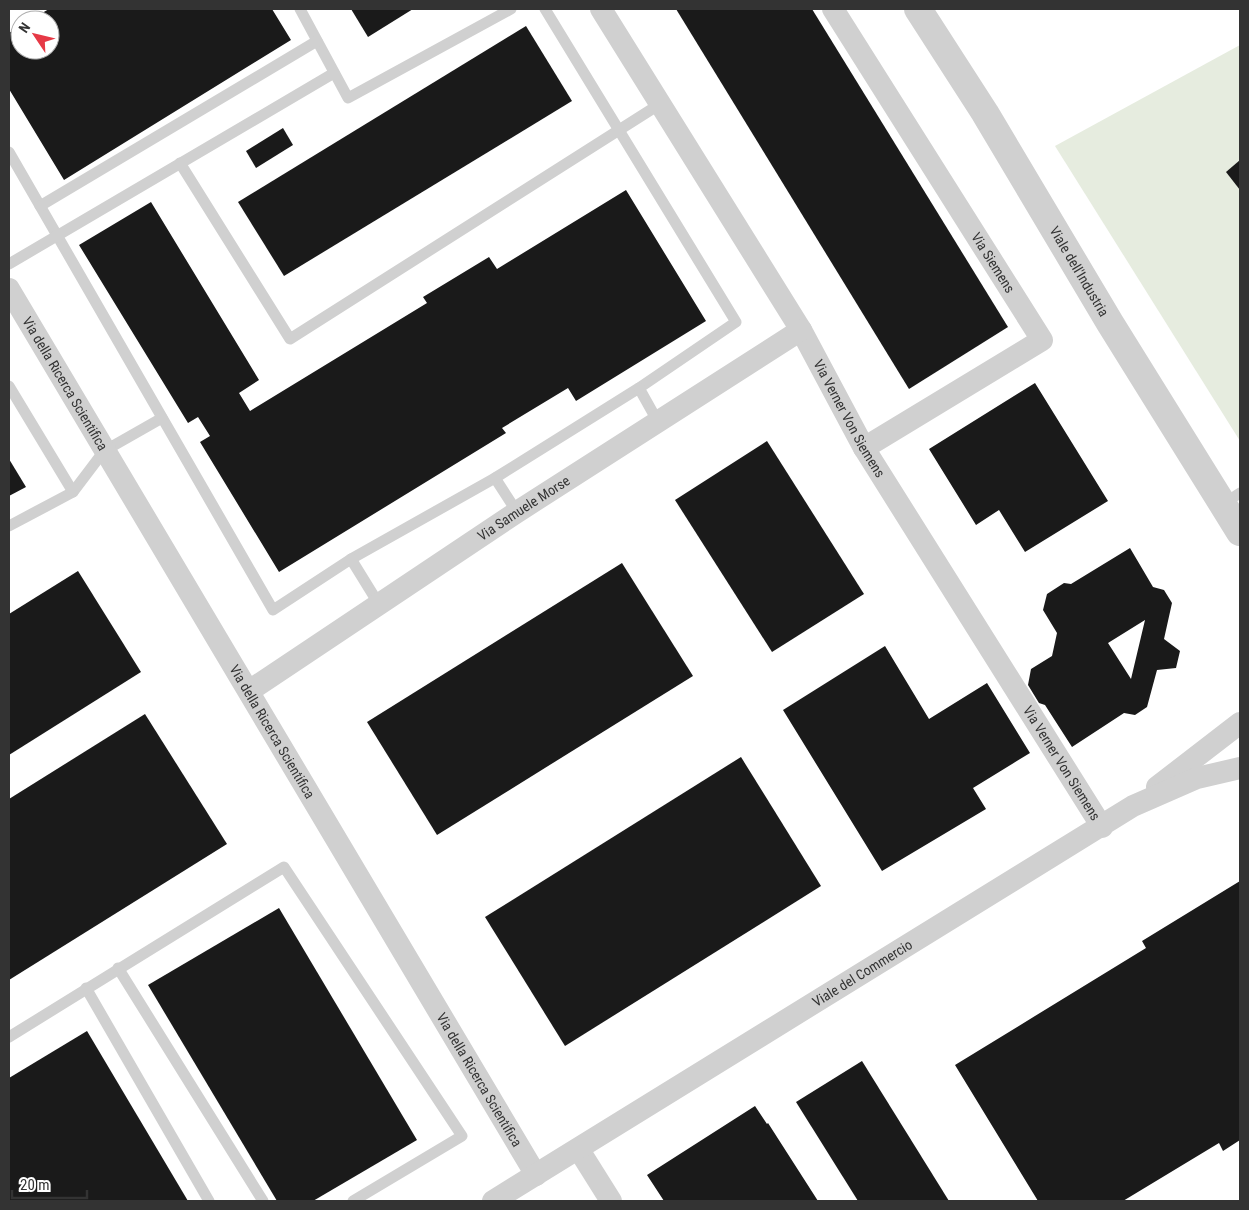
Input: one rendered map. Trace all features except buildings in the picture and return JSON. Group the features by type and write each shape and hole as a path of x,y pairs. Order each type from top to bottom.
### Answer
{"street":[{"name":"Via Verner Von Siemens","path":"601,9 801,330 864,448 1102,827"},
{"name":"Via Siemens","path":"833,9 1042,340 864,448"},
{"name":"Viale dell'Industria","path":"918,9 985,113 1110,322 1231,498 1240,532"},
{"name":"Via della Ricerca Scientifica","path":"9,289 536,1175"},
{"name":"Via Samuele Morse","path":"249,691 380,606 517,512 801,330"},
{"path":"1133,806 1235,727 1240,707"},
{"name":"Viale del Commercio","path":"493,1201 579,1150 1133,806 1197,778 1240,768"},
{"path":"579,1150 611,1201"}],"lane":[{"path":"300,9 348,98 511,9"},
{"path":"9,152 273,610 351,559 495,478 639,388 736,322 545,9"},
{"path":"40,206 317,41"},
{"path":"9,264 334,73"},
{"path":"180,163 290,338 660,104"},
{"path":"9,386 73,492"},
{"path":"639,388 658,422"},
{"path":"9,526 73,492 104,450 162,418"},
{"path":"495,478 517,512"},
{"path":"351,559 380,606"},
{"path":"9,1037 284,866 462,1136 353,1201"},
{"path":"118,968 263,1201"},
{"path":"86,988 209,1201"}],"shaded area":[{"path":"1240,45 1240,441 1055,146"}]}
